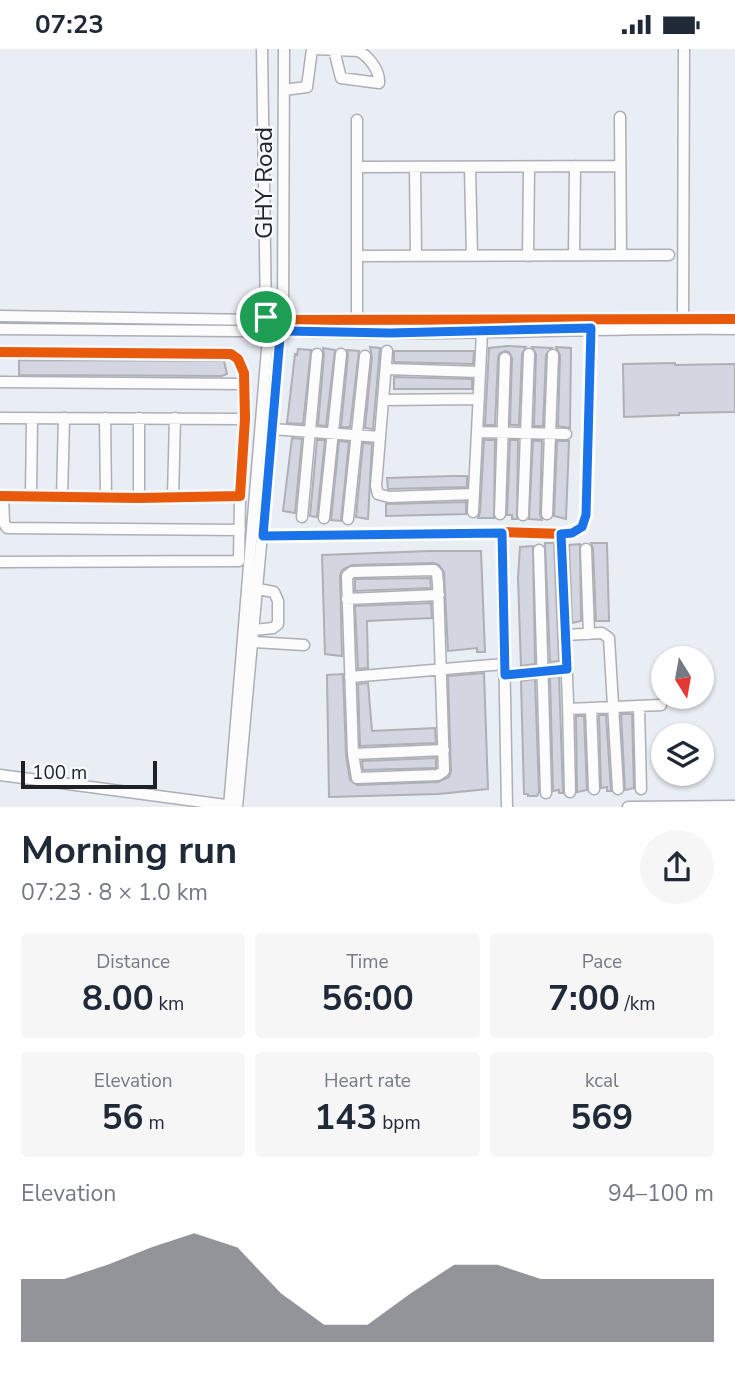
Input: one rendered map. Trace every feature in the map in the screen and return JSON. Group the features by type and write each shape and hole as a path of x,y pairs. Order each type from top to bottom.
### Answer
{"street":[{"name":"GHY Road","path":"233,806 266,334 262,49"},
{"name":"GHY Road","path":"233,806 253,642 283,334 284,49"},
{"path":"284,90 307,86 314,49 358,51 365,55 379,75 379,83 341,78 334,50"},
{"path":"683,318 684,49"},
{"path":"620,117 621,255"},
{"path":"357,120 357,320"},
{"path":"574,255 575,166"},
{"path":"357,167 620,166"},
{"path":"415,167 415,256"},
{"path":"470,167 472,256"},
{"path":"528,256 529,167"},
{"path":"357,256 669,255"},
{"path":"0,316 265,319 272,314 284,319 357,320 735,319"},
{"path":"0,329 266,334 591,328 735,329"},
{"path":"263,536 561,534 572,533 582,527 586,515 591,328"},
{"path":"473,512 482,332"},
{"path":"387,351 376,486 381,496 474,494"},
{"path":"0,352 231,354 238,359 245,384 239,561 0,562"},
{"path":"302,517 317,354"},
{"path":"324,518 341,354"},
{"path":"523,515 529,355"},
{"path":"547,514 552,355"},
{"path":"348,519 365,356"},
{"path":"500,514 505,358"},
{"path":"386,369 480,372"},
{"path":"0,382 245,384"},
{"path":"383,400 479,399"},
{"path":"0,418 245,419"},
{"path":"31,495 32,418"},
{"path":"62,497 64,418"},
{"path":"105,418 106,498"},
{"path":"139,418 139,498"},
{"path":"173,497 175,418"},
{"path":"272,429 380,437"},
{"path":"477,432 566,433"},
{"path":"240,496 1,496 7,528 240,530"},
{"path":"502,533 507,807"},
{"path":"561,534 570,792"},
{"path":"586,549 589,634"},
{"path":"539,550 545,793"},
{"path":"434,570 438,576 444,750 444,771 438,775 357,778 353,754 347,599 347,576 352,572 434,570"},
{"path":"254,631 273,628 278,624 278,600 274,592 258,589"},
{"path":"347,599 439,595"},
{"path":"565,635 601,633 608,638 618,789"},
{"path":"253,642 304,645"},
{"path":"350,677 442,669 567,669"},
{"path":"568,709 651,705"},
{"path":"639,706 641,789"},
{"path":"590,708 594,789"},
{"path":"353,754 444,750"},
{"path":"0,775 233,806"},
{"path":"628,807 735,806"}],"building":[{"path":"370,347 380,348 373,429 365,428 372,357"},
{"path":"526,347 522,354 519,425 510,425 512,358 509,352 505,351 499,354 498,358 495,425 485,425 489,348"},
{"path":"532,347 552,348 546,355 543,426 534,426 536,354"},
{"path":"556,347 571,348 570,428 558,426 560,355"},
{"path":"323,348 335,350 326,426 318,425"},
{"path":"298,349 311,350 303,424 287,423 295,354 297,355"},
{"path":"347,350 359,351 350,427 341,427 348,355"},
{"path":"394,351 474,351 473,364 394,362"},
{"path":"19,360 224,361 227,374 19,375"},
{"path":"623,364 735,364 735,412 624,417"},
{"path":"394,377 472,379 472,389 394,389"},
{"path":"292,438 302,439 295,513 283,511"},
{"path":"317,440 325,440 317,517 310,516"},
{"path":"484,440 495,440 494,518 478,518"},
{"path":"510,440 518,440 517,519 507,515"},
{"path":"339,441 349,442 341,521 331,520"},
{"path":"533,441 542,441 542,520 529,519"},
{"path":"557,441 569,441 566,519 554,516"},
{"path":"363,443 372,444 368,519 356,517"},
{"path":"467,476 467,487 388,489 387,478"},
{"path":"466,502 466,514 386,516 386,504"},
{"path":"545,543 554,543 559,661 550,662"},
{"path":"591,543 607,543 609,621 596,621"},
{"path":"580,544 581,621 572,623 569,545"},
{"path":"533,546 535,664 521,666 518,578 520,547"},
{"path":"481,551 485,652 477,652 477,648 448,651 444,572 434,563 352,565 342,570 342,656 325,654 322,555"},
{"path":"430,578 431,588 355,591 355,579"},
{"path":"431,603 432,618 367,621 368,668 358,669 355,606"},
{"path":"484,673 488,789 438,794 329,797 327,675 343,674 346,755 350,780 357,785 438,782 449,777 448,676"},
{"path":"559,676 563,793 559,793 559,790 553,791 550,677"},
{"path":"535,679 539,792 537,796 528,796 524,794 521,681"},
{"path":"368,683 372,731 435,728 436,743 360,746 358,684"},
{"path":"621,714 632,714 634,788 625,790"},
{"path":"599,715 606,715 611,791 607,791 607,787 601,788"},
{"path":"576,716 584,716 587,790 577,792"},
{"path":"436,758 436,768 363,770 362,761"}],"cycle path":[{"path":"285,320 735,319"},
{"path":"263,536 502,532 564,534 582,527 586,515 591,329"},
{"path":"0,352 231,354 238,359 244,373 245,419 240,496 0,496"}],"route":[{"path":"272,314 280,315 287,324 286,331 332,333 591,328 586,515 582,527 572,533 561,534 567,669 505,675 502,533 263,536 280,337 268,337 264,332 262,326 266,317 272,314"}]}
